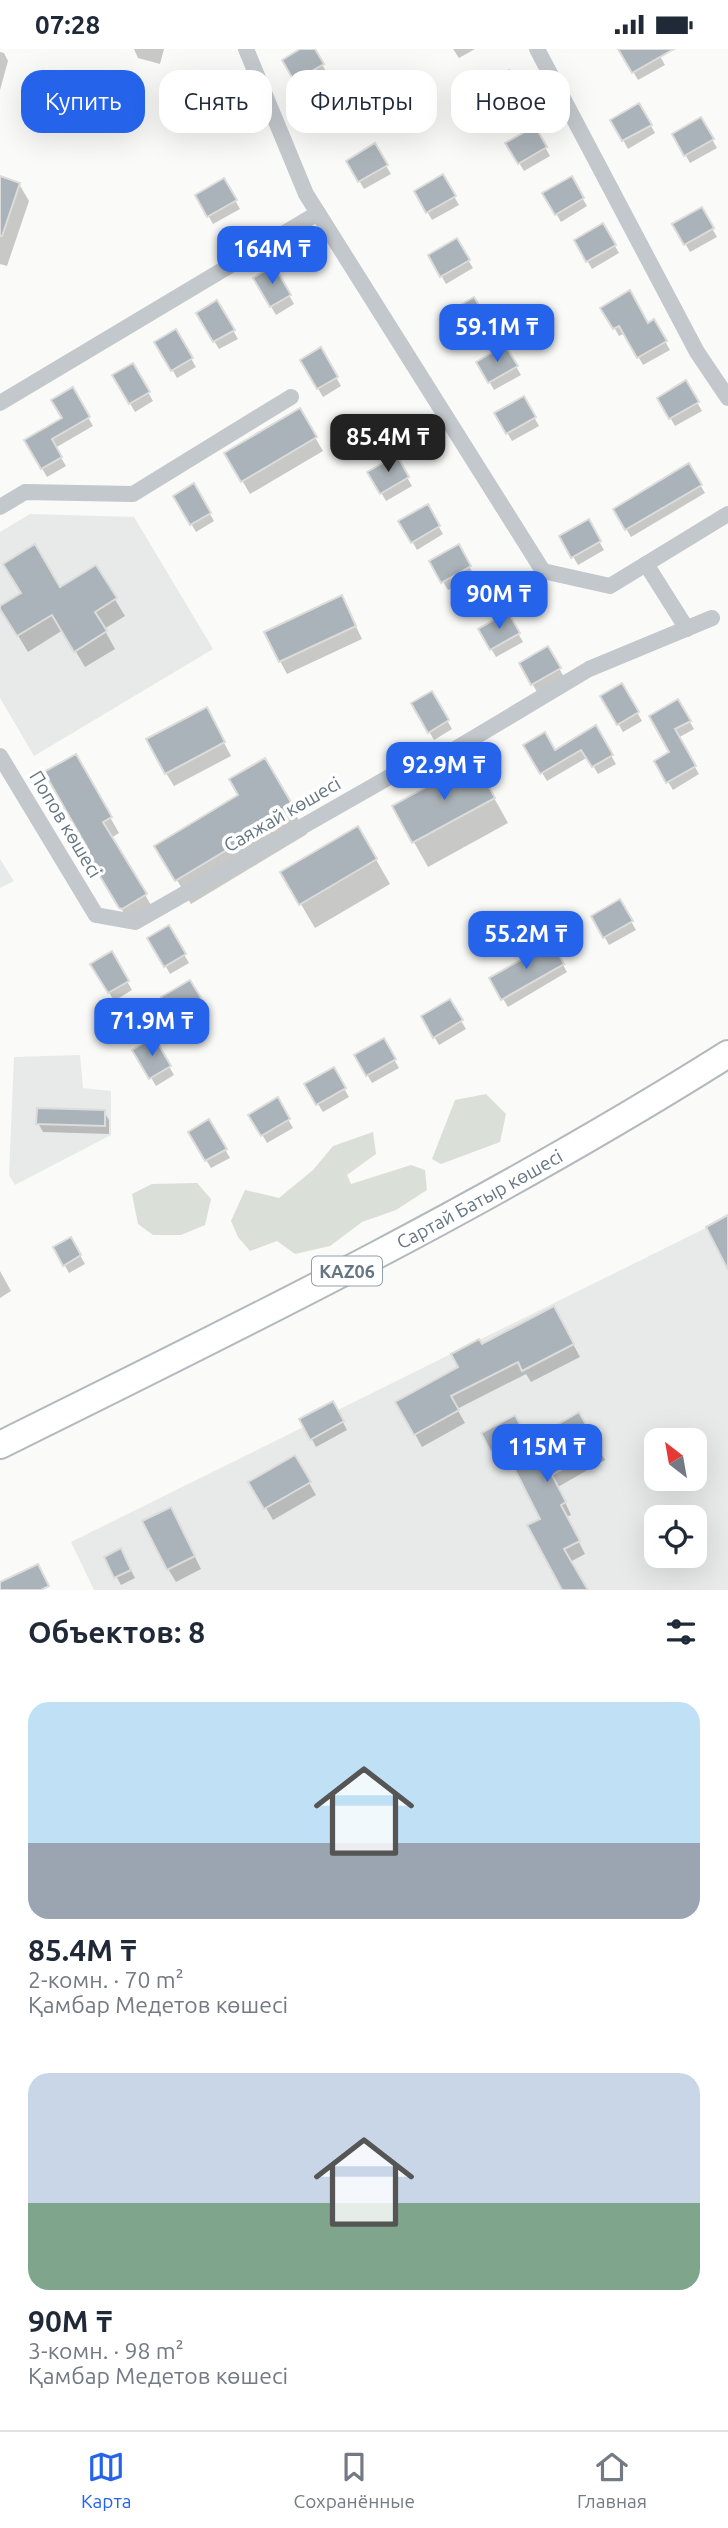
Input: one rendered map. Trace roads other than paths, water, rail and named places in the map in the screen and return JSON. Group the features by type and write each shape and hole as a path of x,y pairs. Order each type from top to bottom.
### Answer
{"highway":[{"name":"Сартай Батыр көшесі","path":"0,1445 311,1291 555,1158 728,1054"}],"street":[{"path":"246,49 306,194 543,571 610,586 728,514"},
{"path":"537,49 697,352 728,398"},
{"path":"0,403 318,213"},
{"path":"0,507 25,492 133,494 291,397"},
{"path":"646,564 687,629"},
{"name":"Саяжай көшесі","path":"96,915 135,922 405,768 435,761 589,669 712,618"},
{"name":"Попов көшесі","path":"0,756 96,915"}]}
